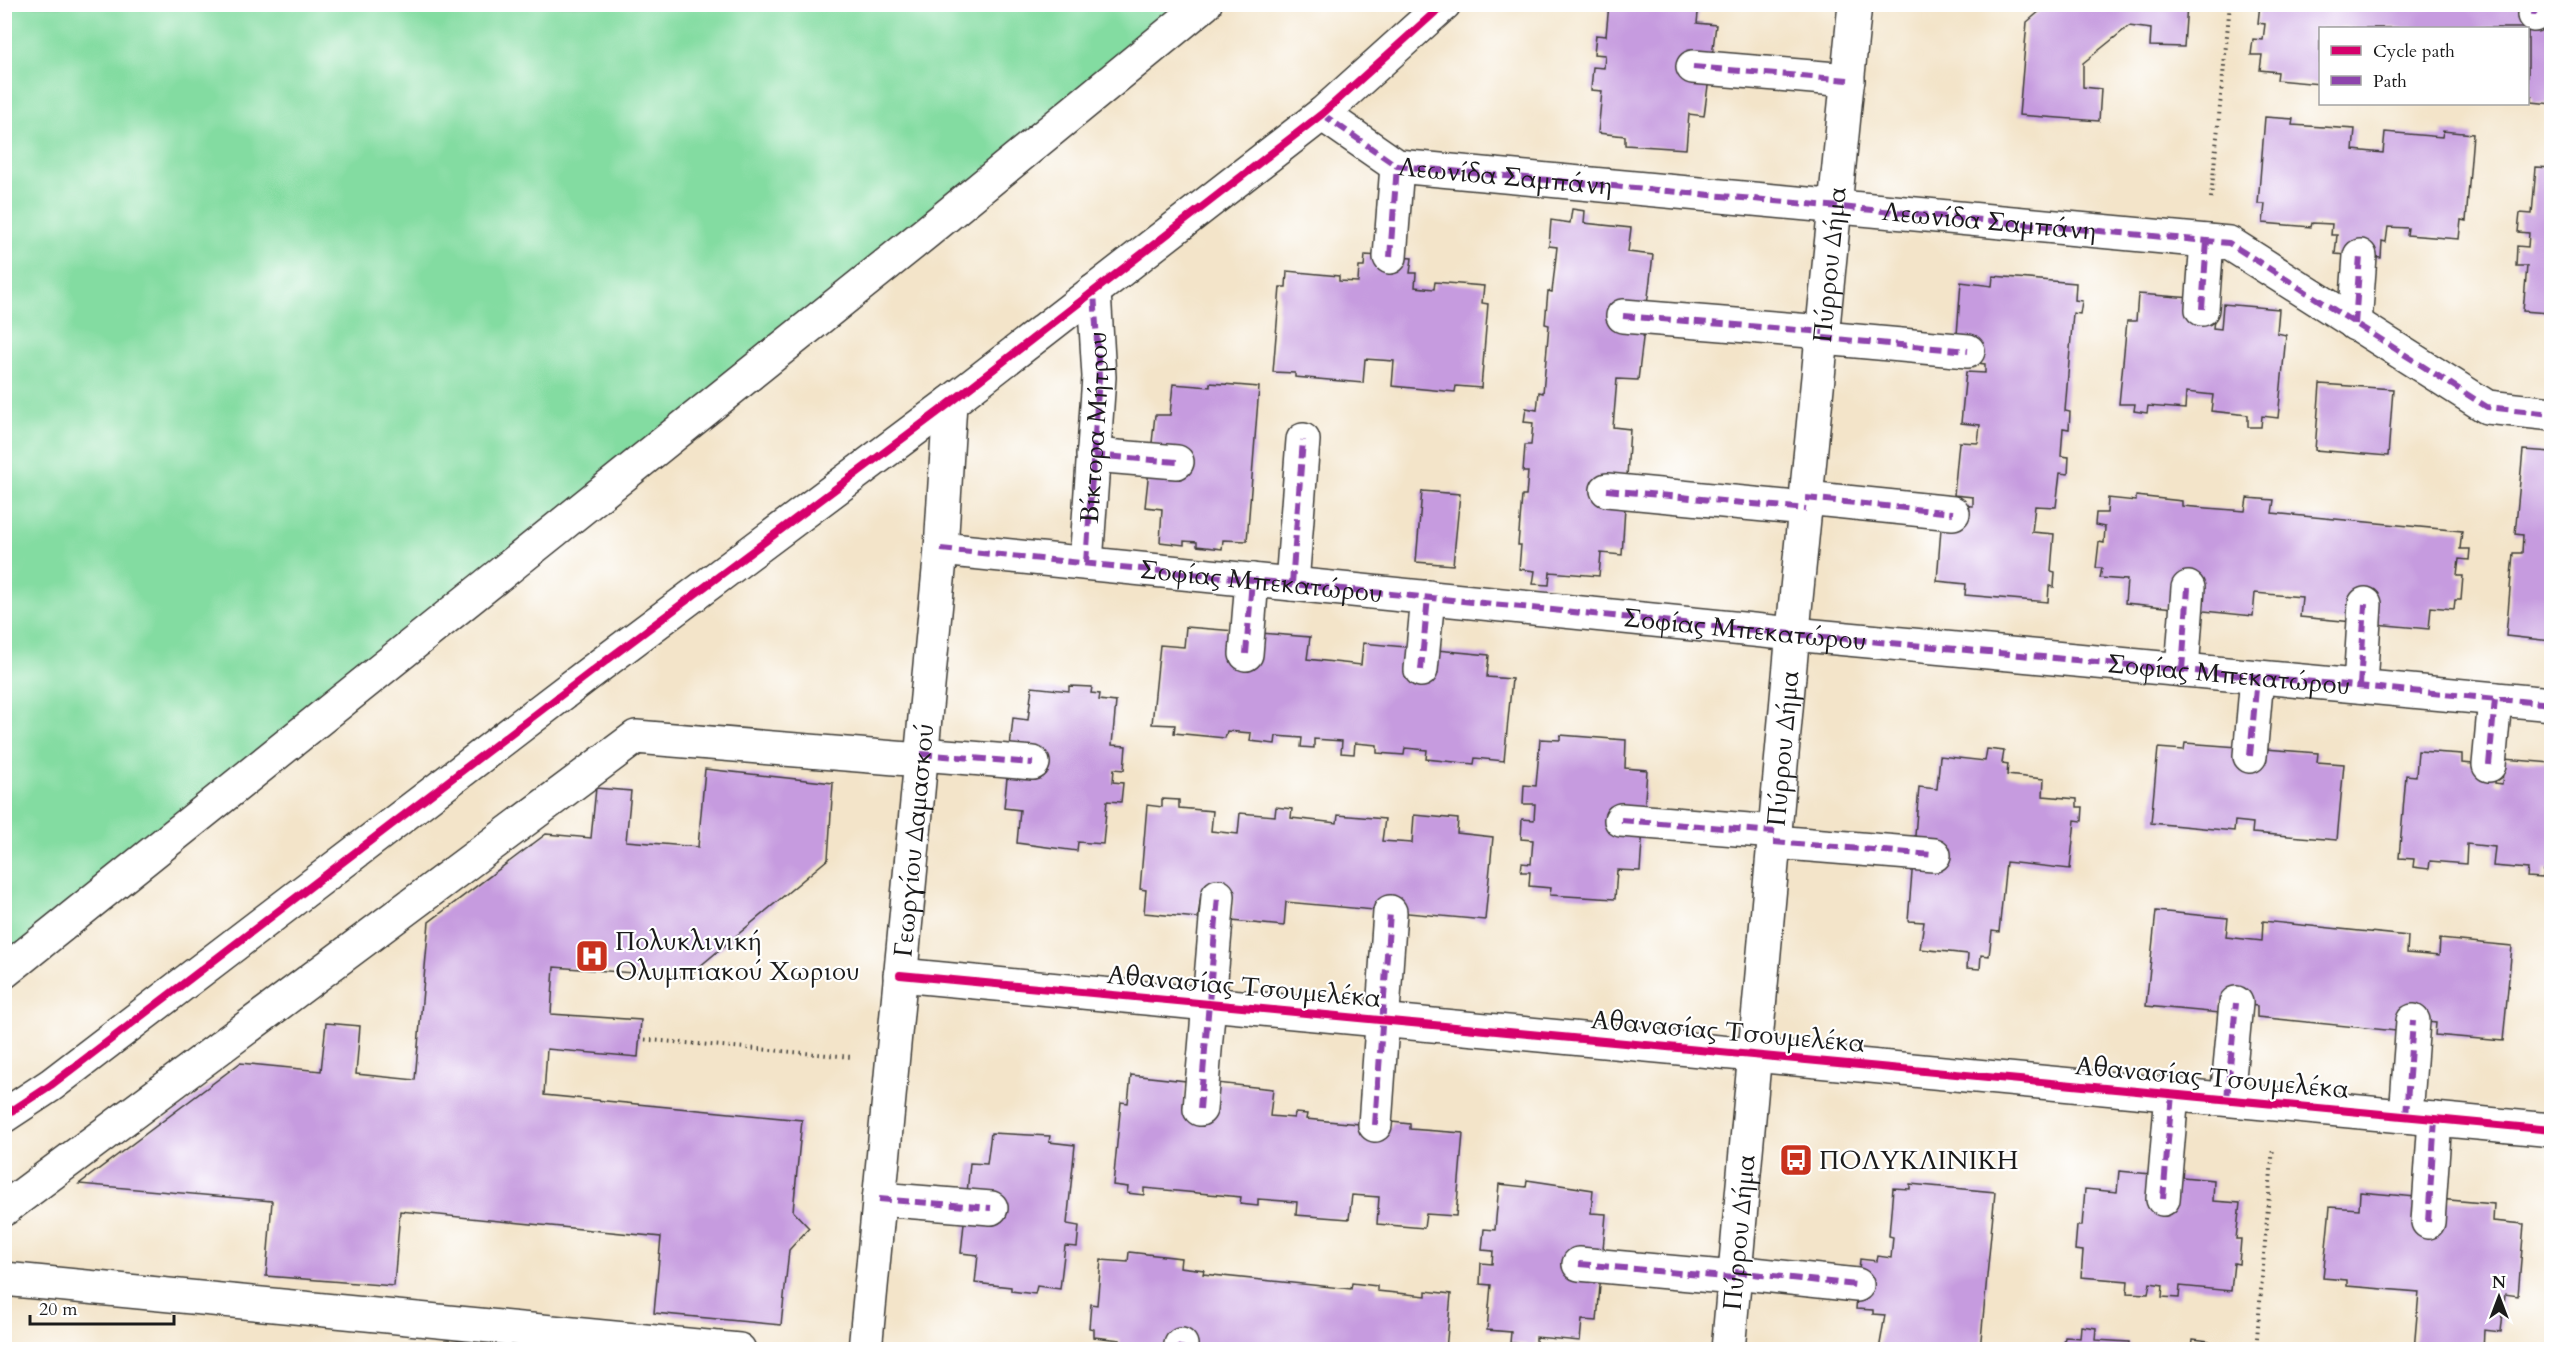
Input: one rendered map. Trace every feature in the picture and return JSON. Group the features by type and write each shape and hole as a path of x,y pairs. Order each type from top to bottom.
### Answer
{"street":[{"path":"4,972 918,240 1205,4"},
{"path":"4,1116 51,1085 595,669 950,403 1322,114 1444,4"},
{"name":"Πύρρου Δήμα","path":"1728,1350 1793,634 1855,4"},
{"path":"1693,67 1848,80"},
{"name":"Λεωνίδα Σαμπάνη","path":"1322,114 1397,166 2229,243 2487,408 2552,414"},
{"path":"1390,257 1397,166"},
{"path":"2202,309 2207,241"},
{"path":"2355,324 2360,256"},
{"name":"Βίκτορα Μήτρου","path":"1086,563 1099,377 1094,291"},
{"path":"1623,316 1968,351"},
{"name":"Γεωργίου Δαμασκού","path":"865,1350 941,549 950,403"},
{"path":"1292,584 1304,440"},
{"path":"1093,455 1177,462"},
{"path":"1607,490 1953,513"},
{"name":"Σοφίας Μπεκατώρου","path":"941,549 1793,634 2552,704"},
{"path":"1246,654 1252,580"},
{"path":"2182,670 2188,588"},
{"path":"1421,670 1428,597"},
{"path":"2360,686 2366,604"},
{"path":"2250,756 2257,677"},
{"path":"2489,765 2494,699"},
{"path":"4,1209 636,737 1033,763"},
{"path":"1621,820 1934,855"},
{"path":"1200,1109 1218,896"},
{"path":"1375,1125 1390,912"},
{"name":"Αθανασίας Τσουμελέκα","path":"900,975 2552,1130"},
{"path":"2227,1099 2236,1004"},
{"path":"2413,1021 2428,1222"},
{"path":"2163,1199 2172,1094"},
{"path":"879,1199 991,1208"},
{"path":"1579,1264 1857,1285"},
{"path":"4,1279 739,1350"}],"path":[{"path":"2207,241 2230,4"},
{"path":"639,1039 891,1060"},
{"path":"2256,1350 2277,1104"}],"green space":[{"path":"5,5 1202,5 5,961"}],"building":[{"path":"1609,4 1699,4 1697,23 1716,25 1704,116 1689,114 1686,149 1625,145 1625,136 1598,133 1602,91 1591,90 1593,67 1604,68 1605,55 1594,54 1596,35 1606,36"},
{"path":"2048,4 2187,4 2184,47 2150,46 2151,29 2129,26 2083,63 2083,87 2101,89 2099,121 2019,115 2027,22"},
{"path":"2260,4 2422,4 2469,8 2470,4 2552,4 2552,104 2532,102 2532,96 2529,96 2529,27 2319,27 2319,84 2277,80 2278,72 2260,70 2262,55 2251,55 2253,39 2263,40 2265,24 2258,23"},
{"path":"2265,117 2293,119 2292,125 2355,129 2353,150 2383,153 2385,132 2442,137 2443,131 2473,134 2466,221 2461,220 2459,239 2407,235 2408,228 2388,227 2386,242 2382,241 2381,258 2335,254 2337,235 2331,235 2332,224 2312,223 2311,227 2263,223 2265,204 2258,204"},
{"path":"2536,167 2552,168 2552,325 2548,325 2549,313 2523,311 2527,266 2516,266 2517,246 2528,247 2529,233 2518,232 2520,213 2532,214"},
{"path":"1572,209 1585,211 1584,223 1631,228 1628,252 1653,255 1638,380 1617,379 1613,427 1630,429 1622,555 1601,553 1599,576 1550,572 1549,585 1533,584 1535,571 1519,569 1521,545 1518,545 1522,496 1526,496 1528,472 1523,472 1525,445 1531,445 1533,423 1524,422 1526,408 1537,410 1539,392 1543,393 1549,325 1545,324 1548,291 1552,292 1557,247 1549,246 1551,220 1570,223"},
{"path":"1365,255 1412,258 1410,273 1416,273 1415,287 1434,289 1435,282 1484,286 1482,303 1488,304 1481,388 1456,386 1455,392 1392,386 1394,361 1365,359 1363,383 1295,377 1295,373 1273,372 1280,287 1286,287 1287,271 1339,276 1339,281 1358,282 1359,267 1364,267"},
{"path":"1993,276 2076,283 2075,300 2082,301 2080,314 2073,313 2065,411 2070,412 2069,429 2063,428 2061,456 2069,457 2068,474 2060,473 2056,507 2035,506 2032,532 2054,534 2051,571 2055,572 2054,587 2049,586 2048,602 1965,595 1966,584 1937,581 1941,528 1953,505 1973,506 1973,497 1954,495 1959,442 1978,443 1980,425 1961,423 1966,372 1985,373 1985,364 1968,362 1957,335 1961,282 1992,286"},
{"path":"2138,294 2193,298 2215,310 2213,328 2221,329 2223,304 2279,309 2277,333 2286,335 2278,418 2262,416 2261,427 2248,427 2248,415 2211,411 2213,395 2186,392 2185,409 2148,406 2147,413 2134,411 2135,404 2119,404 2127,321 2136,321"},
{"path":"1210,383 1259,387 1247,541 1223,540 1222,549 1197,546 1197,542 1184,541 1184,545 1160,542 1162,509 1145,507 1155,415 1170,415 1173,384 1210,387"},
{"path":"2320,384 2393,389 2388,456 2315,450"},
{"path":"2523,450 2552,452 2552,641 2506,636 2513,553 2522,553 2523,535 2515,534"},
{"path":"1422,491 1460,494 1453,565 1416,562"},
{"path":"2136,496 2182,501 2182,506 2245,511 2247,498 2274,500 2272,513 2462,531 2460,549 2470,549 2469,560 2459,559 2457,576 2463,576 2461,600 2455,600 2454,609 2431,607 2429,629 2300,617 2302,597 2255,593 2253,616 2125,603 2127,580 2100,578 2102,568 2096,568 2099,542 2104,543 2105,527 2095,525 2096,513 2107,513 2108,498 2136,501"},
{"path":"1186,627 1310,637 1307,659 1361,665 1363,643 1489,655 1487,677 1512,679 1504,761 1475,758 1474,764 1426,759 1427,750 1405,748 1404,755 1377,753 1377,745 1355,743 1354,754 1341,753 1342,741 1314,739 1314,748 1301,747 1302,738 1276,736 1275,744 1250,741 1251,733 1227,731 1225,738 1174,733 1175,725 1152,724 1160,645 1184,647"},
{"path":"1069,686 1092,687 1091,693 1100,694 1099,700 1116,702 1112,745 1126,746 1124,770 1114,769 1113,782 1123,783 1121,802 1107,801 1103,844 1078,842 1077,851 1017,843 1020,810 1004,808 1013,718 1028,720 1032,687 1069,691"},
{"path":"1560,735 1626,740 1625,768 1647,770 1640,871 1617,870 1615,899 1550,895 1551,888 1529,886 1530,872 1521,872 1522,863 1531,864 1533,840 1521,839 1522,819 1534,820 1535,804 1523,804 1524,785 1536,786 1540,739 1560,740"},
{"path":"2185,743 2318,753 2317,762 2344,764 2337,840 2252,833 2253,823 2235,821 2234,831 2151,823 2158,748 2184,750"},
{"path":"1987,749 2004,751 2002,763 2008,764 2007,775 2044,779 2043,796 2077,799 2077,807 2083,807 2082,821 2075,820 2070,869 2006,862 1999,932 1992,931 1989,956 1981,955 1980,969 1967,968 1968,954 1920,949 1924,922 1908,921 1919,787 1937,789 1940,756 1985,761"},
{"path":"2418,751 2462,754 2462,763 2496,766 2495,783 2502,784 2504,759 2552,763 2552,871 2544,870 2543,878 2527,877 2528,869 2493,866 2495,847 2467,844 2466,864 2430,861 2429,869 2413,867 2414,859 2399,858 2406,775 2416,776"},
{"path":"705,769 833,783 828,859 687,977 554,967 551,1014 641,1020 638,1057 547,1049 544,1095 802,1120 793,1211 809,1228 789,1250 781,1325 654,1313 661,1237 400,1211 394,1286 266,1276 272,1201 79,1184 240,1063 321,1071 326,1023 360,1026 356,1074 415,1080 429,922 546,834 591,838 596,788 631,791 626,841 698,847"},
{"path":"1162,799 1179,800 1179,808 1213,811 1211,831 1238,834 1240,813 1275,816 1276,807 1292,809 1291,818 1337,823 1338,815 1385,819 1382,841 1412,843 1414,815 1458,819 1457,833 1493,837 1485,920 1286,902 1284,926 1232,921 1234,898 1201,894 1198,918 1144,913 1146,890 1140,889 1147,805 1162,807"},
{"path":"2156,911 2228,918 2226,937 2262,941 2263,921 2408,936 2407,953 2439,956 2440,939 2512,946 2503,1041 2435,1035 2436,1023 2398,1019 2396,1031 2257,1017 2257,1006 2221,1002 2220,1013 2146,1006"},
{"path":"1131,1075 1186,1081 1183,1108 1214,1111 1217,1083 1273,1089 1270,1116 1294,1118 1295,1113 1307,1114 1306,1119 1391,1127 1392,1122 1410,1124 1410,1129 1463,1133 1456,1216 1426,1214 1424,1228 1377,1224 1379,1197 1352,1195 1349,1219 1296,1215 1297,1202 1258,1199 1258,1206 1240,1204 1241,1197 1144,1188 1144,1195 1127,1193 1128,1187 1113,1185 1121,1102 1128,1103"},
{"path":"991,1133 1050,1136 1049,1142 1075,1145 1067,1224 1079,1226 1077,1247 1065,1246 1060,1289 1037,1286 1035,1294 1011,1291 1011,1287 975,1283 978,1255 961,1253 970,1163 987,1164"},
{"path":"2119,1171 2214,1180 2213,1201 2240,1203 2236,1239 2241,1239 2239,1264 2234,1263 2231,1291 2180,1286 2179,1298 2162,1297 2163,1285 2150,1283 2148,1294 2127,1293 2128,1281 2081,1277 2083,1251 2075,1250 2077,1226 2082,1226 2085,1189 2117,1192"},
{"path":"1527,1180 1593,1190 1591,1213 1606,1214 1597,1321 1582,1320 1580,1341 1536,1337 1536,1345 1510,1343 1511,1332 1487,1330 1491,1285 1480,1284 1481,1263 1492,1264 1493,1251 1482,1250 1484,1229 1495,1230 1499,1184 1526,1187"},
{"path":"1910,1184 1995,1192 1980,1350 1879,1350 1885,1315 1873,1314 1873,1310 1856,1309 1860,1259 1877,1261 1878,1256 1891,1258 1893,1237 1889,1236 1893,1188 1910,1189"},
{"path":"2360,1192 2494,1204 2493,1221 2524,1224 2518,1296 2505,1294 2501,1332 2484,1330 2483,1350 2414,1350 2419,1292 2347,1286 2347,1280 2323,1278 2330,1207 2359,1209"},
{"path":"1129,1252 1181,1258 1180,1267 1204,1270 1203,1274 1351,1289 1352,1283 1377,1286 1377,1291 1426,1296 1426,1291 1451,1294 1446,1350 1119,1350 1120,1340 1094,1337 1094,1329 1089,1328 1091,1304 1097,1305 1101,1260 1128,1262"},
{"path":"2081,1326 2096,1328 2095,1340 2129,1342 2129,1350 2063,1350 2065,1337 2080,1338"},
{"path":"2193,1339 2209,1341 2208,1350 2159,1350 2160,1345 2192,1348"}],"marked path":[{"path":"2534,15 2535,4"},
{"path":"1693,67 1848,80"},
{"path":"1322,114 1397,166 2229,243 2487,407 2552,414"},
{"path":"1390,257 1397,166"},
{"path":"2202,309 2207,241"},
{"path":"2355,324 2360,256"},
{"path":"1086,563 1099,377 1094,291"},
{"path":"1623,316 1823,332"},
{"path":"1823,338 1968,351"},
{"path":"1292,584 1303,440"},
{"path":"1093,455 1177,462"},
{"path":"1607,490 1806,509"},
{"path":"1806,498 1953,513"},
{"path":"941,549 1793,634 2552,704"},
{"path":"1246,654 1252,580"},
{"path":"2182,670 2188,588"},
{"path":"1421,670 1428,597"},
{"path":"2360,686 2365,604"},
{"path":"2250,756 2257,677"},
{"path":"2489,765 2495,699"},
{"path":"921,754 1033,763"},
{"path":"1621,820 1775,832"},
{"path":"1774,842 1934,855"},
{"path":"1200,1109 1218,896"},
{"path":"1375,1125 1390,912"},
{"path":"2227,1099 2236,1003"},
{"path":"2406,1116 2413,1021"},
{"path":"2163,1199 2172,1094"},
{"path":"2428,1222 2435,1119"},
{"path":"879,1199 991,1208"},
{"path":"1579,1264 1735,1278"},
{"path":"1735,1272 1857,1285"},
{"path":"1180,1350 1181,1345"}],"cycle path":[{"path":"4,1116 51,1085 595,669 950,403 1322,114 1444,4"},
{"path":"900,975 2552,1130"}],"place":[{"name":"Πολυκλινική Ολυμπιακού Χωριου","path":"592,956"},
{"name":"ΠΟΛΥΚΛΙΝΙΚΗ","path":"1796,1160"}]}
